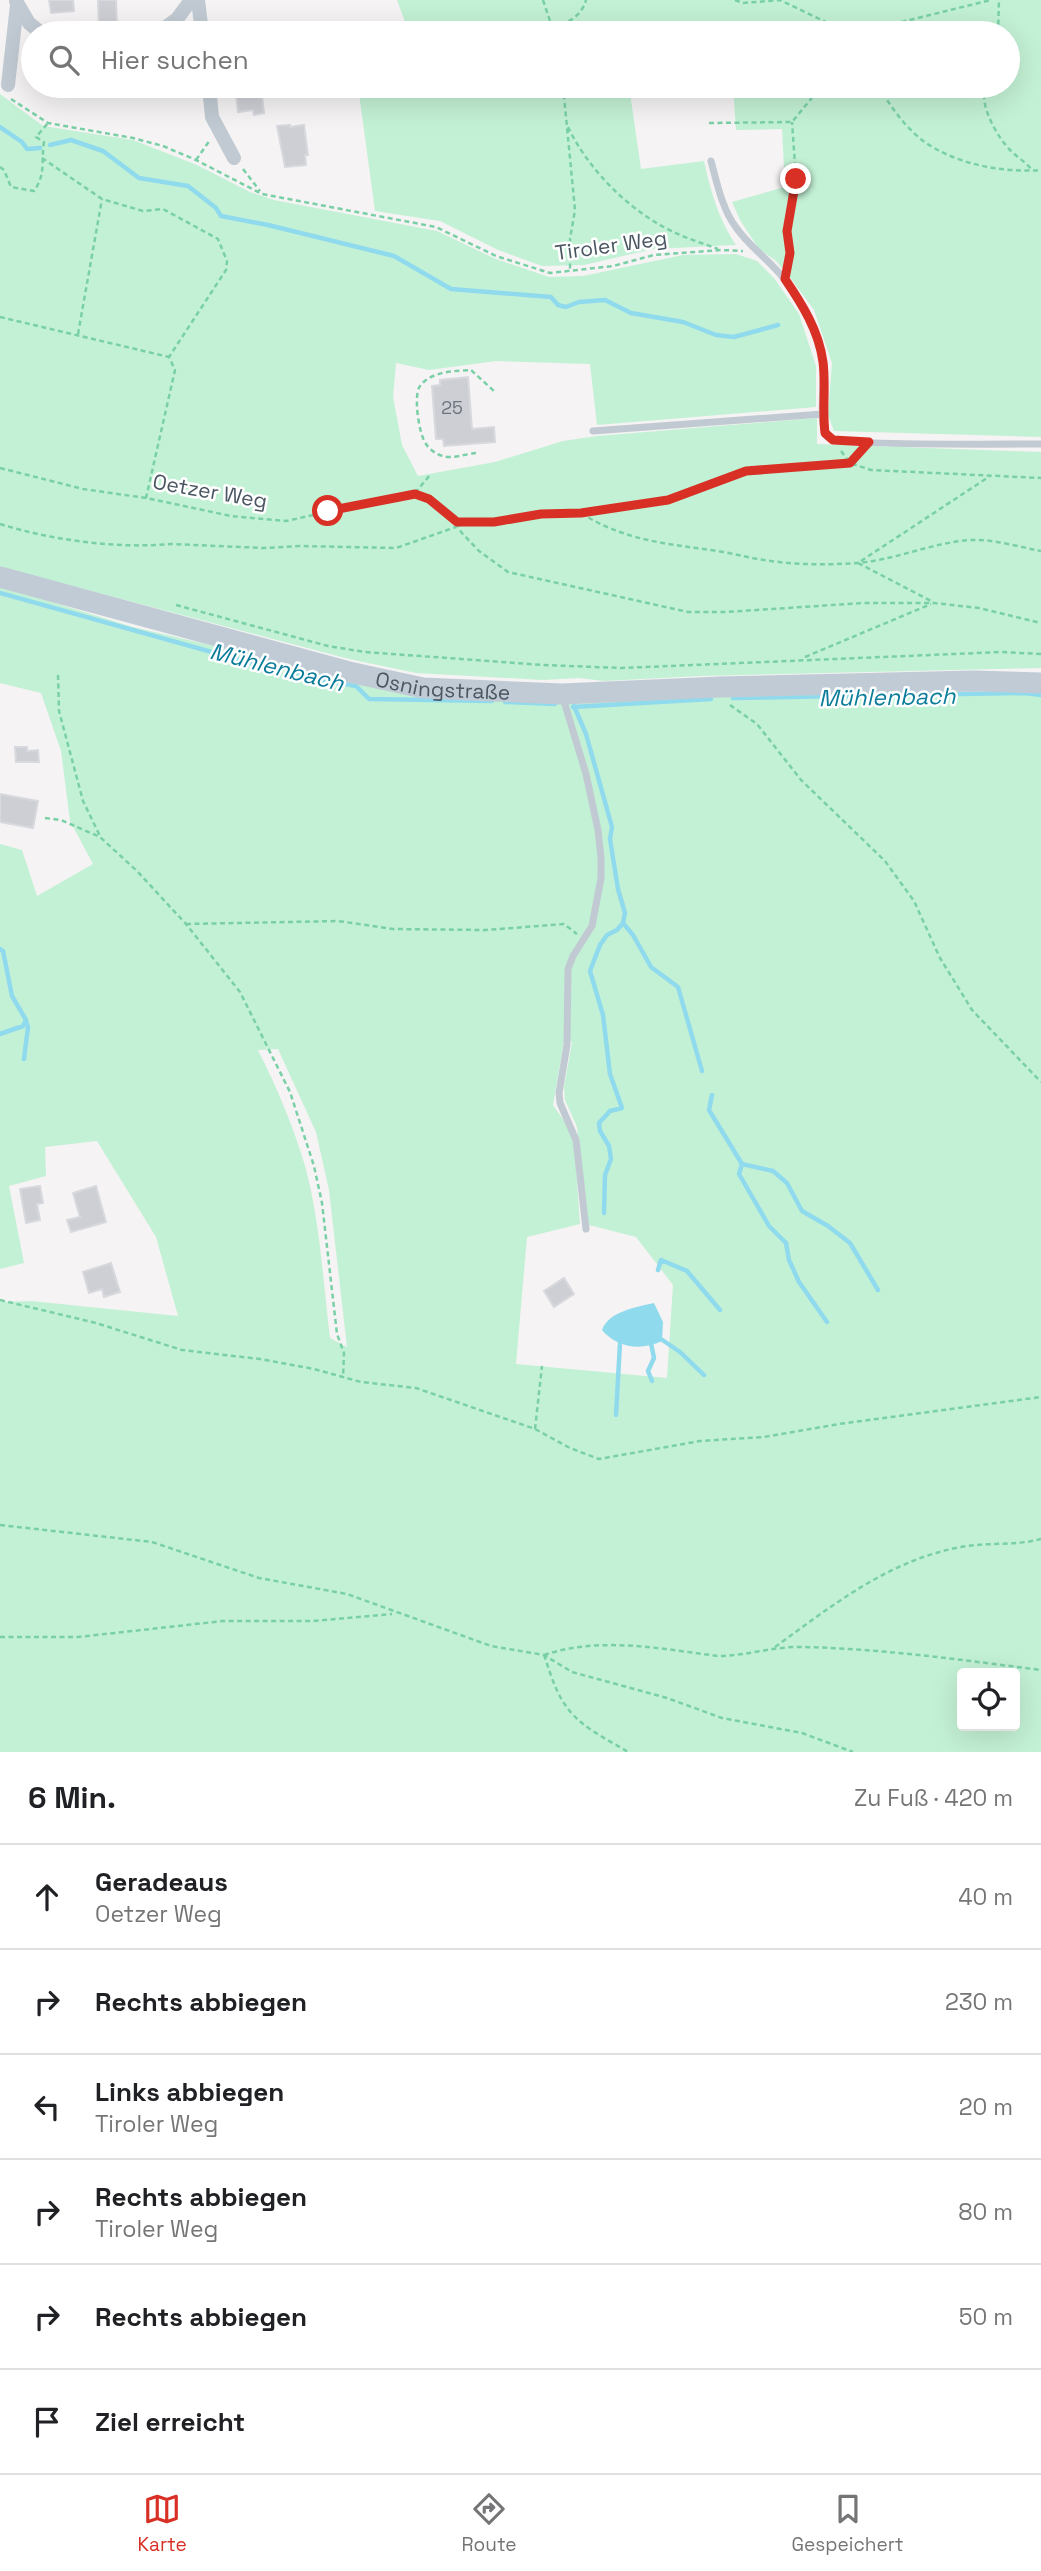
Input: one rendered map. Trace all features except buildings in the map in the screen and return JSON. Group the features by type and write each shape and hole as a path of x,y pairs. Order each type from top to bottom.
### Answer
{"main road":[{"name":"Osningstraße","path":"0,577 361,675 423,688 562,694 973,681 1041,683"}],"street":[{"path":"174,21 191,0"},
{"path":"198,0 201,21"},
{"path":"17,2 28,21"},
{"path":"7,90 17,2"},
{"path":"210,98 212,117 234,158"}],"lane":[{"path":"712,162 733,225 758,254 785,279 804,307 824,363 823,414 828,437 833,440 869,442 1041,444"},
{"path":"593,431 823,414"},
{"path":"562,694 586,774 601,858 601,878 592,926 568,969 566,1045 559,1093 560,1103 576,1140 586,1229"}],"path":[{"path":"544,0 551,21"},
{"path":"567,21 582,13 586,0"},
{"path":"735,0 743,3 780,0 822,21"},
{"path":"901,21 991,0"},
{"path":"998,21 999,0"},
{"name":"Tiroler Weg","path":"7,90 48,123 134,138 163,146 262,194 436,227 496,256 550,273 613,266 654,256 721,250 758,254"},
{"path":"564,98 575,210 570,239 570,272"},
{"path":"785,279 790,253 787,231 796,179 792,122 812,98"},
{"path":"886,98 902,121 923,141 952,156 986,167 1041,170"},
{"path":"984,98 997,132 1032,170"},
{"path":"709,123 792,122"},
{"path":"0,167 11,187 34,191 43,178 44,142 36,136 48,123"},
{"path":"568,127 576,145 604,180 636,209 676,233 721,250"},
{"path":"196,160 217,128"},
{"path":"42,158 102,199 143,211 163,209 218,239 227,261 226,270 169,357"},
{"path":"234,158 262,194"},
{"path":"78,335 102,199"},
{"path":"0,317 169,357"},
{"path":"146,498 175,370 169,357"},
{"path":"476,453 446,457 435,453 426,445 421,434 417,393 420,386 438,374 471,370 495,392"},
{"path":"850,463 869,442"},
{"path":"457,522 494,522 541,514 581,513 668,500 746,471 850,463 871,470 1041,478"},
{"name":"Oetzer Weg","path":"0,468 82,489 146,498 231,516 286,521 415,494"},
{"path":"430,475 415,494 429,499 457,522 461,533 479,551 508,572 688,612 863,603 934,603 979,608 1041,624"},
{"path":"858,562 990,476"},
{"path":"581,513 629,536 677,547 718,551 773,562 820,564 891,559 940,544 975,540 1041,551"},
{"path":"0,524 30,534 149,546 171,544 365,549 410,545 456,527 457,522"},
{"path":"858,562 934,603"},
{"path":"169,603 328,646 365,652 622,668 1001,652 1041,654"},
{"path":"802,659 934,603"},
{"path":"58,675 59,711 83,801 100,837"},
{"path":"720,687 720,696 734,710 757,724 801,780 886,861 914,901 940,958 972,1010 1041,1082"},
{"path":"45,818 61,820 100,837 137,871 186,924 240,992 290,1092 314,1166 322,1203 337,1334 345,1353 342,1378"},
{"path":"186,924 338,921 393,929 486,930 564,923 585,940"},
{"path":"0,1300 96,1323 182,1350 260,1359 314,1369 342,1378 416,1388 535,1429 570,1448 599,1459 700,1441 764,1437 839,1424 1041,1397"},
{"path":"535,1429 542,1366"},
{"path":"0,1525 152,1542 259,1578 347,1594 395,1614 491,1646 544,1655 572,1672 667,1698 722,1717 802,1733 853,1752"},
{"path":"774,1647 850,1592 916,1559 962,1546 1028,1543 1041,1539"},
{"path":"0,1637 78,1637 223,1621 313,1621 395,1614"},
{"path":"544,1655 565,1648 636,1645 731,1656 774,1647 959,1659 1041,1670"},
{"path":"544,1655 565,1706 579,1721 628,1752"}],"green space":[{"path":"397,0 1041,0 1041,437 834,431 828,415 832,363 814,310 775,260 759,249 732,202 785,187 782,129 736,130 734,98 1020,98 1020,21 405,21"},
{"path":"0,94 43,126 133,140 274,200 437,231 496,259 549,277 583,276 683,255 736,254 757,261 774,278 799,314 816,366 816,407 597,425 590,364 496,361 429,370 396,363 393,397 402,445 418,476 495,462 563,441 597,436 817,418 817,444 1041,452 1041,668 701,676 604,681 416,673 349,659 0,567"},
{"path":"360,98 631,98 641,169 704,161 724,225 736,245 653,249 584,265 542,266 498,250 440,221 375,211"},
{"path":"0,586 133,627 423,695 1041,693 1041,1752 0,1752 0,1302 31,1301 178,1316 156,1237 97,1141 45,1147 46,1176 9,1186 24,1263 0,1269 0,844 22,850 37,896 93,864 70,821 61,751 41,693 0,683","holes":["564,1041 572,1042 564,1087 565,1100 577,1127 589,1225 636,1237 673,1285 667,1378 516,1364 527,1237 580,1224 574,1140 553,1105","278,1049 316,1132 329,1190 347,1347 330,1338 318,1229 305,1166 284,1107 258,1050"]}],"water":[{"path":"654,1303 663,1322 662,1341 646,1346 630,1346 615,1341 602,1330 617,1314"}],"waterway":[{"path":"0,127 22,142 27,149 40,148"},
{"path":"50,145 71,140 103,151 139,178 188,186 216,208 221,216 394,256 451,289 551,297 558,305 566,307 579,302 605,300 631,313 683,322 716,335 734,337 778,325"},
{"name":"Mühlenbach","path":"0,593 258,665 274,664 311,678 356,686 369,699 492,701"},
{"name":"Mühlenbach","path":"733,698 1024,693 1041,695"},
{"name":"Mühlenbach","path":"573,707 711,699"},
{"name":"Mühlenbach","path":"505,702 555,704"},
{"path":"574,706 586,734 612,827 610,839 625,913 623,923 607,935 600,945 590,971 603,1015 610,1074 622,1108 610,1111 599,1123 600,1131 609,1146 611,1159 605,1175 604,1213"},
{"path":"623,923 651,967 678,987 702,1071"},
{"path":"0,949 3,951 12,996 26,1020 23,1026 0,1034"},
{"path":"24,1059 28,1027 26,1021"},
{"path":"712,1095 709,1110 742,1164 739,1174 769,1226 786,1243 789,1260 799,1282 827,1322"},
{"path":"742,1164 773,1171 787,1183 802,1211 850,1243 878,1290"},
{"path":"658,1270 661,1260 687,1271 720,1310"},
{"path":"658,1337 680,1352 704,1375"},
{"path":"616,1415 620,1343 624,1341"},
{"path":"651,1343 654,1358 648,1371 652,1381"}],"route":[{"path":"328,511 415,494 429,499 457,522 494,522 668,500 746,471 850,463 869,442 833,440 825,433 824,363 804,307 785,279 790,253 787,231 796,179"}]}
